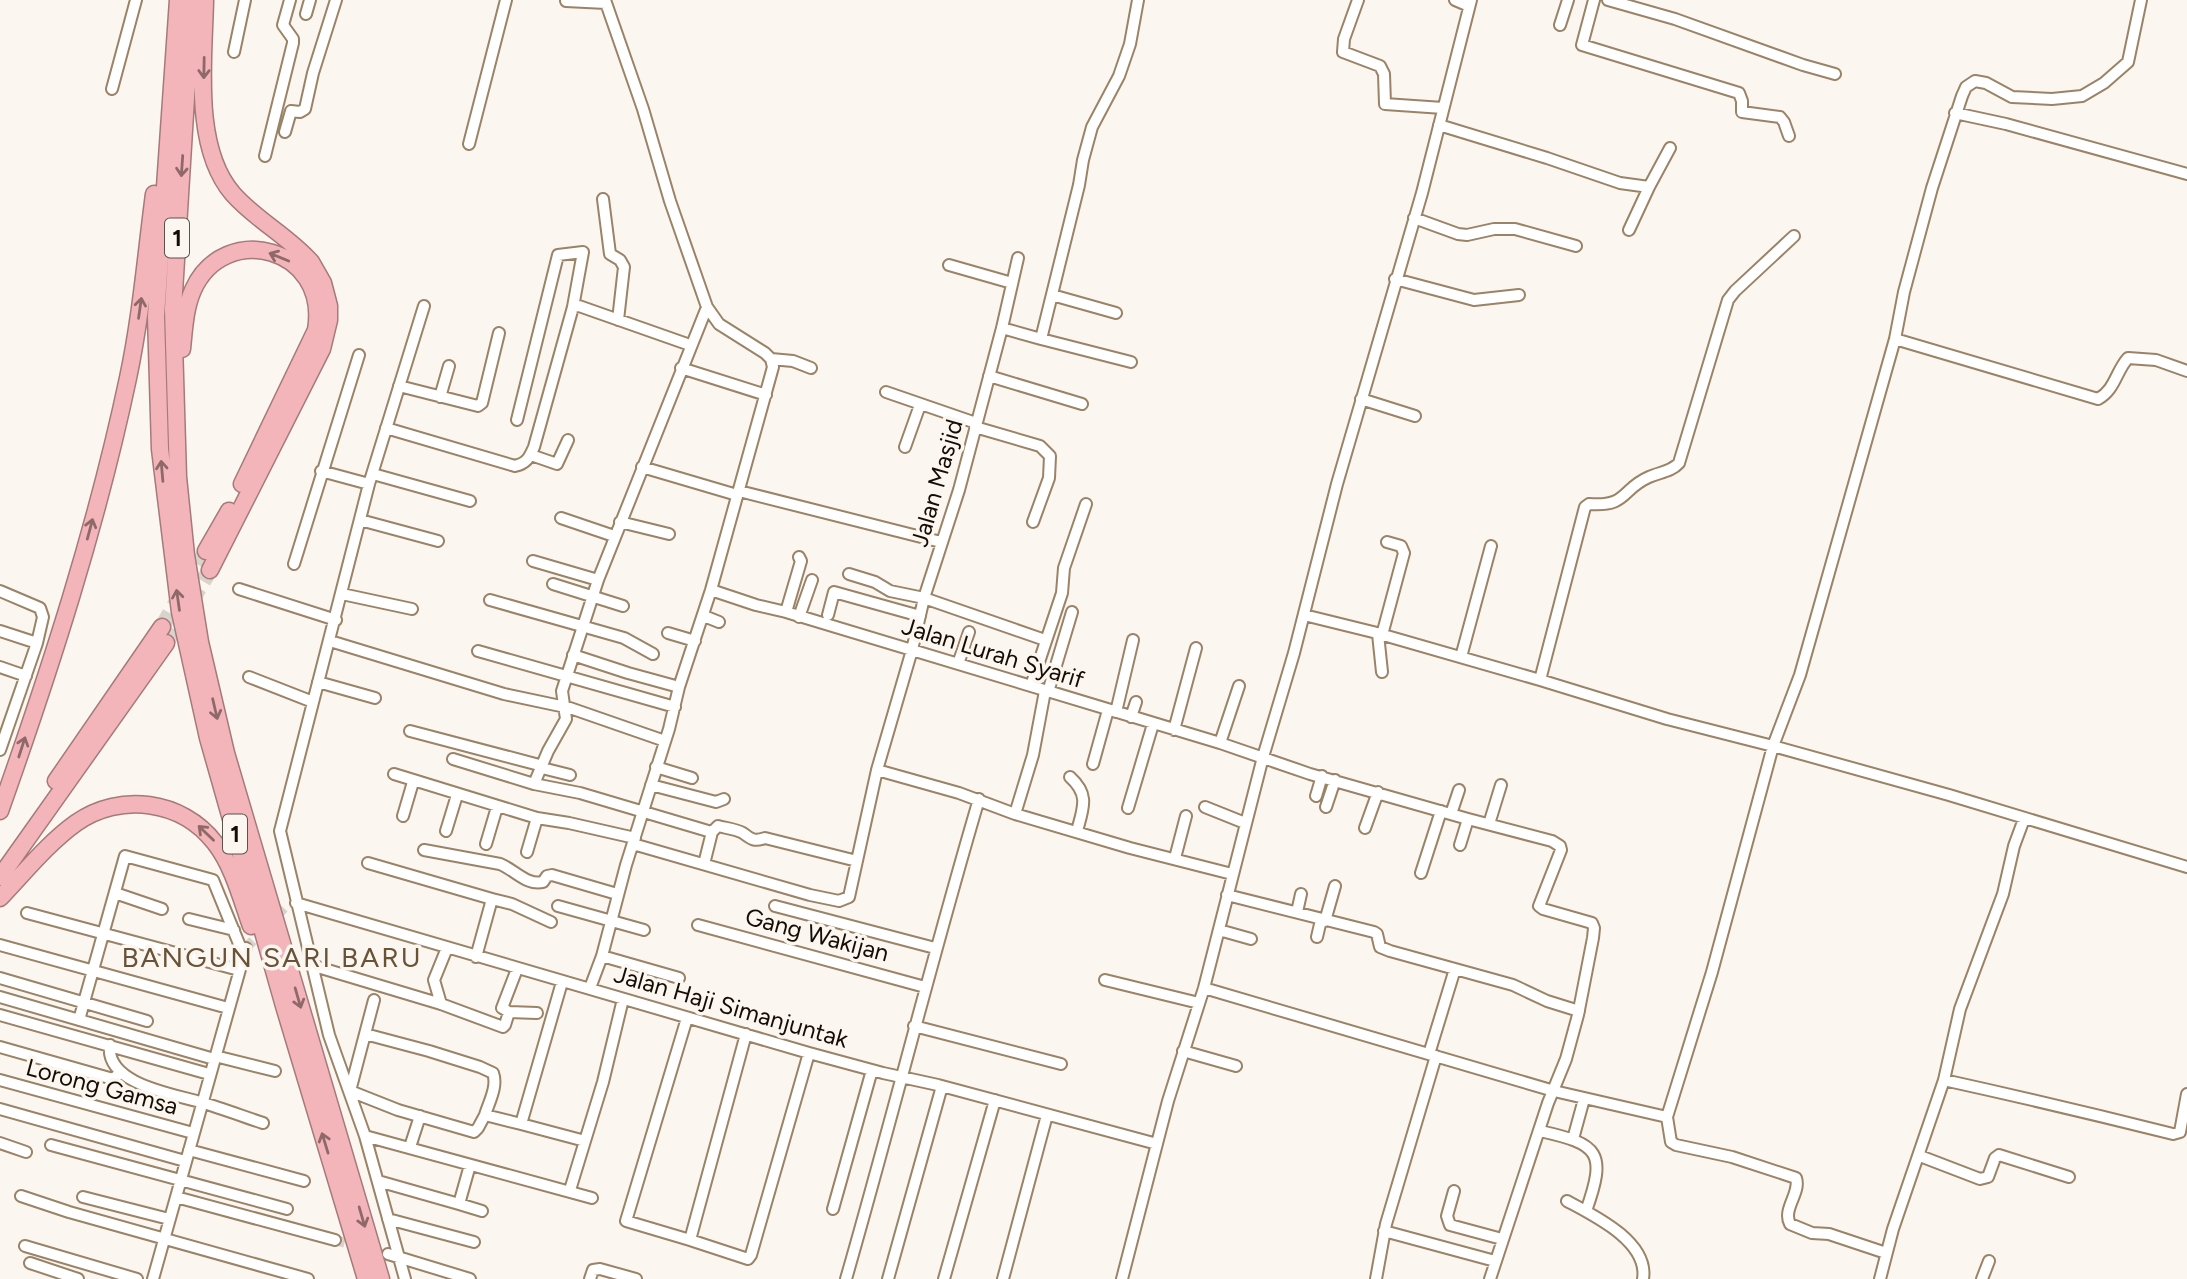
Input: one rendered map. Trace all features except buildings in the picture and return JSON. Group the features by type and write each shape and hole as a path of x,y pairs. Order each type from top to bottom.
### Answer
{"highway":[{"name":"1","path":"178,0 156,316 160,449 171,550 187,653 208,738 284,1006 366,1279"},
{"name":"1","path":"192,0 173,309 178,477 192,597 216,713 381,1279"},
{"path":"205,0 204,110 210,147 218,170 234,195 311,262 327,294 329,320 316,364 210,570"},
{"path":"0,811 45,678 85,546 125,390 170,102"},
{"path":"178,477 183,332 193,290 209,266 232,253 267,252 289,260 304,273 316,293 316,330 228,513 206,551"},
{"path":"0,860 164,635 0,877"},
{"path":"0,898 65,831 88,816 121,805 143,804 165,808 192,821 205,831 225,857 284,1006"}],"street":[{"path":"112,89 136,0"},
{"path":"234,52 245,0"},
{"path":"265,156 293,43 284,25 290,0"},
{"path":"306,14 310,0"},
{"path":"285,132 291,111 300,112 305,109 313,73 336,0"},
{"path":"469,144 506,0"},
{"path":"1041,340 1093,127 1119,76 1134,27 1138,0"},
{"path":"1358,0 1344,39 1343,52 1380,66 1384,74 1385,104 1443,108"},
{"path":"1122,1279 1183,1051 1204,988 1245,822 1304,615 1361,399 1439,125 1470,3 1455,0"},
{"path":"1560,25 1568,0"},
{"path":"1594,0 1582,45 1739,93 1742,112 1780,117 1789,135"},
{"path":"1608,0 1675,19 1835,74"},
{"path":"1886,1253 1829,1234 1812,1233 1790,1224 1787,1215 1798,1184 1796,1178 1732,1157 1676,1145 1671,1142 1667,1117 1712,972 1773,746 1800,674 1895,340 1914,254 1955,113 1966,87 1976,81 1986,83 2012,97 2052,99 2082,96 2104,83 2128,62 2141,0"},
{"path":"566,1 606,1 707,307 719,324 771,359 788,360 811,368"},
{"path":"1955,113 2006,124 2187,174"},
{"path":"1439,125 1620,183 1649,187"},
{"path":"1629,230 1670,148"},
{"path":"603,199 610,254 620,260 624,267 618,320"},
{"path":"1414,218 1458,234 1515,229 1576,246"},
{"path":"1540,680 1586,507 1589,504 1605,504 1623,499 1649,477 1670,471 1679,463 1728,300 1794,236"},
{"path":"386,428 515,466 523,464 531,454 573,307 583,252 558,255 517,420"},
{"name":"Jalan Masjid","path":"704,864 810,895 842,901 849,897 877,770 912,650 924,598 958,490 1018,258"},
{"path":"949,265 1012,283"},
{"path":"1395,279 1474,300 1519,295"},
{"path":"1052,295 1116,313"},
{"path":"405,1279 393,1255 388,1219 365,1136 329,1035 311,965 291,905 280,831 371,479 424,306"},
{"path":"573,307 579,306 690,345"},
{"path":"534,784 566,719 562,691 598,580 707,307"},
{"path":"1002,328 1132,362"},
{"path":"399,386 478,406 482,403 499,333"},
{"path":"1895,340 2098,399 2110,390 2128,358 2156,360 2187,371"},
{"path":"294,564 359,355"},
{"path":"590,988 679,687 712,590 718,547 738,493 766,395 773,367 771,359"},
{"path":"440,397 449,366"},
{"path":"681,368 766,395"},
{"path":"989,376 1082,404"},
{"path":"886,392 1040,446 1051,456 1049,478 1033,522"},
{"path":"1361,399 1415,416"},
{"path":"905,447 920,405"},
{"path":"531,454 557,464 568,440"},
{"path":"642,467 942,542"},
{"path":"321,471 470,501"},
{"path":"1031,686 1062,593 1064,568 1086,504"},
{"path":"561,518 614,536"},
{"path":"360,520 438,541"},
{"path":"621,522 669,534"},
{"path":"1382,672 1380,634 1404,553 1401,546 1387,542"},
{"path":"1461,657 1491,546"},
{"path":"786,612 799,558"},
{"path":"533,561 598,580"},
{"path":"849,574 875,582 890,591 924,598 1045,640"},
{"path":"799,617 812,580"},
{"path":"553,584 623,606"},
{"path":"239,589 336,620"},
{"name":"Jalan Lurah Syarif","path":"712,590 1335,780 1552,841 1560,846 1560,850 1540,907 1594,926 1579,1011"},
{"path":"0,591 40,608 43,617 26,676 5,719 0,750"},
{"path":"828,615 834,592 920,616"},
{"path":"342,594 412,609"},
{"path":"490,600 624,638 653,654"},
{"path":"1016,814 1047,692 1072,612"},
{"path":"1304,615 1461,657 1667,719 1949,795 2187,867"},
{"path":"704,616 719,622"},
{"path":"0,631 37,643"},
{"path":"958,664 969,632"},
{"path":"668,633 695,641"},
{"path":"1093,764 1133,640"},
{"path":"330,641 504,694 564,707 665,741"},
{"path":"1174,730 1196,648"},
{"path":"478,651 675,707"},
{"path":"573,655 679,687"},
{"path":"0,667 26,676"},
{"path":"249,677 313,702"},
{"path":"318,682 375,698"},
{"path":"1220,743 1239,686"},
{"path":"1131,717 1136,702"},
{"path":"1128,808 1153,724"},
{"path":"410,731 570,775"},
{"path":"453,759 712,832"},
{"path":"656,766 692,778"},
{"path":"877,770 979,799 1016,814 1232,874"},
{"path":"394,774 497,807 569,823 704,864 712,832 718,826 741,832 756,841 765,838 858,861"},
{"path":"1316,796 1322,776"},
{"path":"1070,777 1079,785 1084,798 1077,831"},
{"path":"1326,807 1335,780"},
{"path":"404,816 413,782"},
{"path":"651,785 716,802 724,799"},
{"path":"1489,824 1501,785"},
{"path":"1421,873 1446,813 1459,790"},
{"path":"1365,828 1378,792"},
{"path":"446,831 457,795"},
{"path":"846,1279 887,1136 935,948 979,799"},
{"path":"486,844 497,807"},
{"path":"1205,807 1245,822"},
{"path":"1175,858 1185,816"},
{"path":"527,852 537,818"},
{"path":"1460,845 1468,819"},
{"path":"1880,1279 1886,1253 1944,1080 1959,1009 2003,894 2014,846 2024,819"},
{"path":"1508,844 1511,831"},
{"path":"424,850 500,864 536,883 541,883 552,875 617,894"},
{"path":"79,1020 125,856 213,880 245,952 153,1279"},
{"path":"368,863 524,909 551,922"},
{"path":"1317,937 1335,886"},
{"path":"115,893 162,909"},
{"path":"1297,912 1301,894"},
{"path":"1227,895 1374,932 1381,948 1520,987 1547,1001 1579,1011 1566,1059 1490,1279"},
{"path":"476,957 492,900"},
{"name":"Jalan Haji Simanjuntak","path":"291,905 590,988 810,1053 1157,1144"},
{"path":"558,906 644,930"},
{"path":"775,906 935,948"},
{"path":"27,913 239,970"},
{"path":"189,919 234,930"},
{"name":"Gang Wakijan","path":"698,925 925,987"},
{"path":"1219,930 1251,939"},
{"path":"0,945 228,1008"},
{"path":"442,1004 434,980 447,948"},
{"path":"601,956 679,978"},
{"path":"311,965 442,1004 503,1027 509,1012"},
{"path":"517,969 502,1008 509,1012 537,1013"},
{"path":"1376,1279 1384,1231 1455,969"},
{"path":"0,978 147,1021"},
{"path":"1105,980 1199,1003"},
{"path":"521,1124 562,982"},
{"path":"1204,988 1553,1091 1667,1117"},
{"path":"0,997 214,1057 275,1071"},
{"path":"570,1190 623,999"},
{"path":"350,1091 374,1000"},
{"path":"0,1015 209,1074"},
{"path":"687,1018 626,1221 737,1257 748,1259 751,1255 810,1053"},
{"path":"914,1026 1060,1064"},
{"path":"350,1091 398,1110 474,1132 485,1115 494,1088 493,1073 429,1051 365,1034"},
{"path":"690,1240 746,1034"},
{"path":"110,1045 109,1057 121,1072 141,1085 263,1123"},
{"path":"0,1047 113,1080 121,1072"},
{"path":"1183,1051 1236,1066"},
{"path":"338,1058 357,1063"},
{"path":"833,1209 872,1070"},
{"name":"Lorong Gamsa","path":"0,1080 193,1133"},
{"path":"1944,1080 2173,1134 2179,1132 2182,1124 2187,1094"},
{"path":"888,1279 942,1086"},
{"path":"1573,1139 1584,1099"},
{"path":"944,1279 995,1100"},
{"path":"0,1109 185,1161"},
{"path":"410,1147 419,1115"},
{"path":"485,1115 585,1141"},
{"path":"1003,1279 1047,1115"},
{"path":"1540,1131 1573,1139 1591,1150 1597,1167 1595,1184 1586,1211"},
{"path":"365,1136 592,1198"},
{"path":"0,1143 26,1152"},
{"path":"51,1145 287,1209"},
{"path":"188,1150 304,1181"},
{"path":"1920,1156 1980,1179 1988,1177 1995,1158 1999,1155 2069,1177"},
{"path":"459,1204 470,1165"},
{"path":"377,1181 482,1211"},
{"path":"1454,1191 1447,1216 1450,1225 1502,1238"},
{"path":"21,1196 308,1279"},
{"path":"83,1196 169,1219"},
{"path":"176,1197 335,1240"},
{"path":"1567,1200 1635,1247 1642,1257 1645,1270 1643,1279"},
{"path":"388,1219 474,1242"},
{"path":"1384,1231 1494,1261"},
{"path":"25,1246 137,1279"},
{"path":"393,1255 463,1278"},
{"path":"1982,1279 1989,1261"},
{"path":"30,1263 78,1279"},
{"path":"590,1279 593,1270 600,1269 636,1279"}],"tunnel":[{"path":"162,627 206,551"},
{"path":"166,643 210,570"},
{"path":"246,948 285,907"},
{"path":"335,1240 361,1247"}],"district":[{"name":"BANGUN SARI BARU","path":"272,957"}]}
